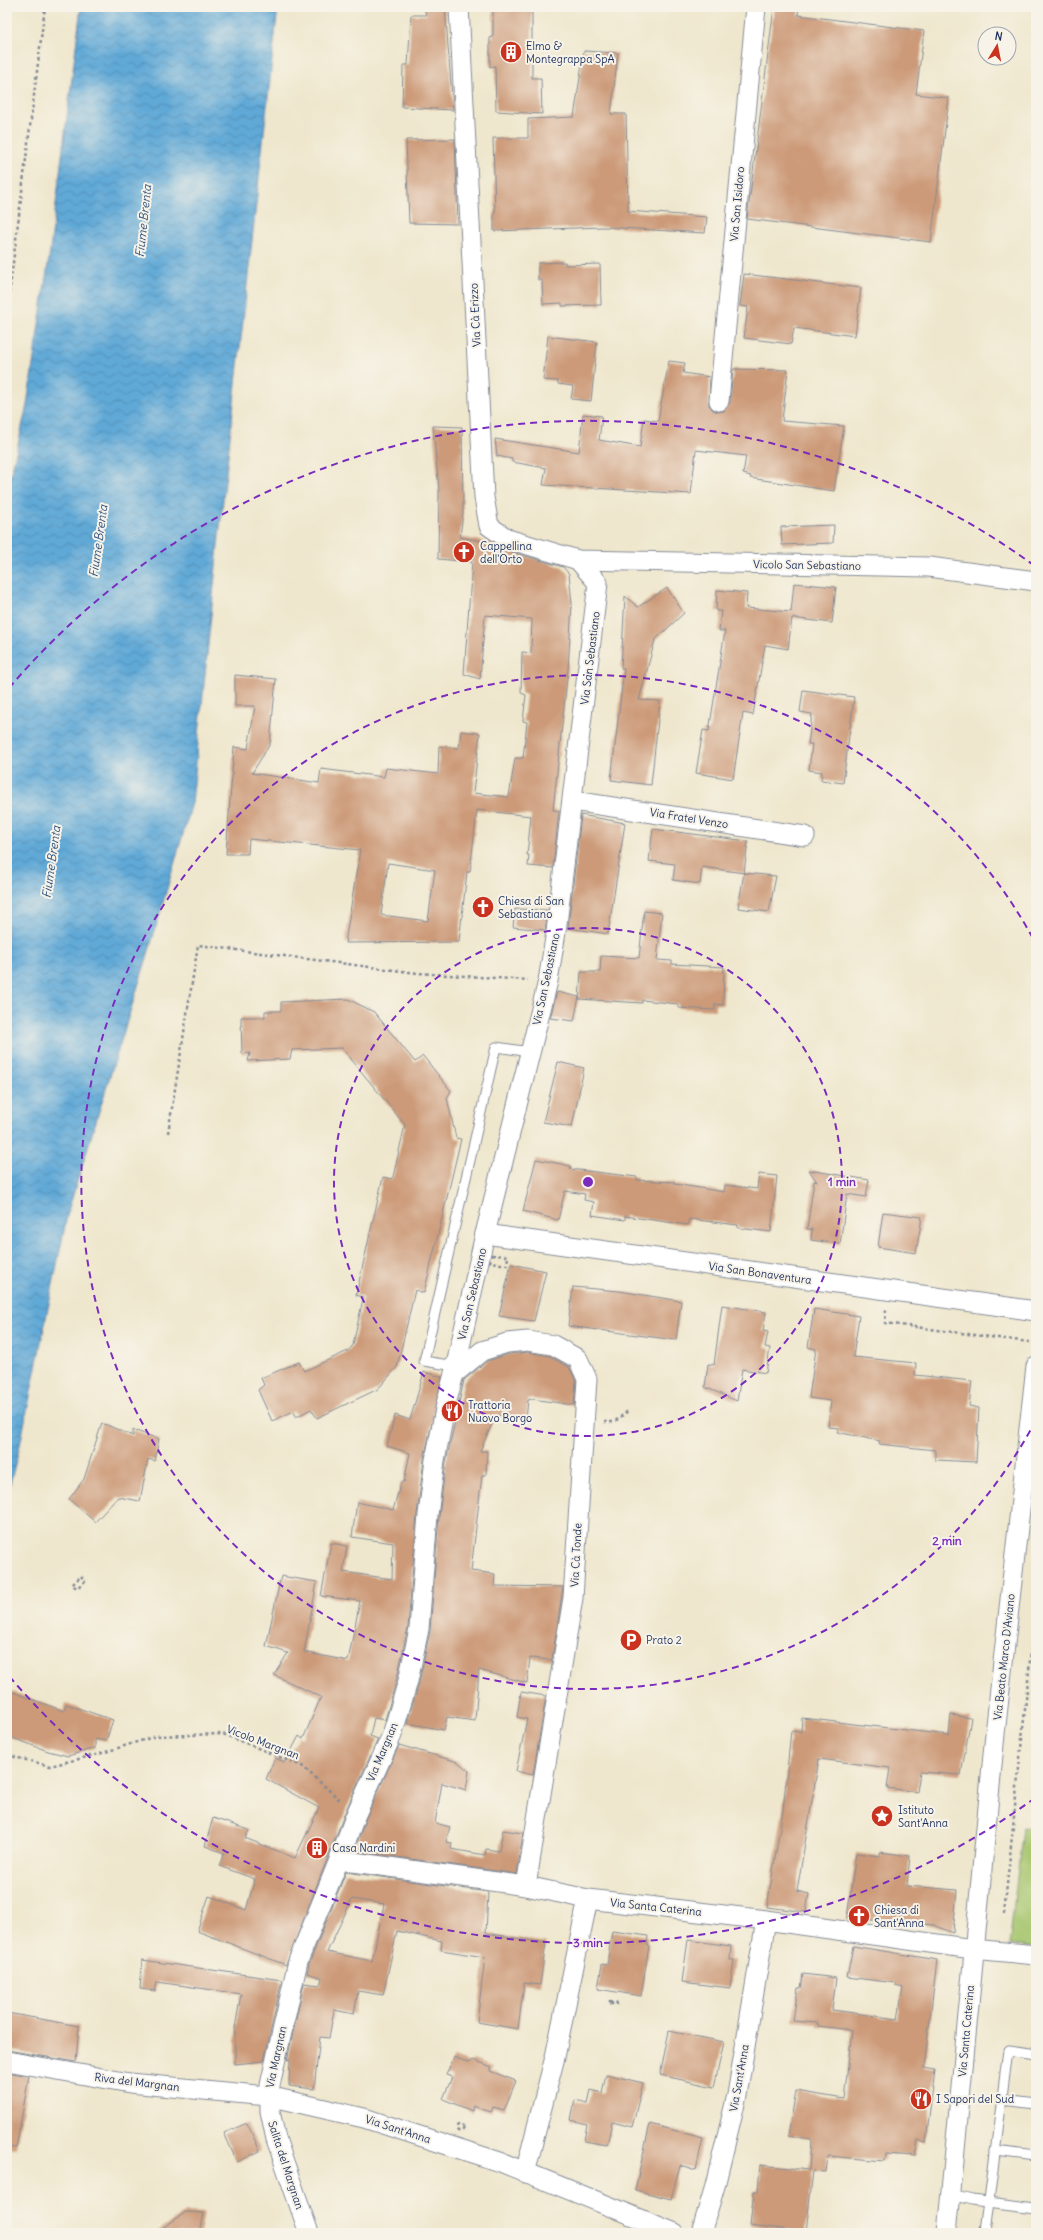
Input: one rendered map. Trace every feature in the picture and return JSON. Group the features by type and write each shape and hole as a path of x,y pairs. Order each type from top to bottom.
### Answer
{"street":[{"name":"Via Cà Erizzo","path":"460,7 484,497 489,526 508,539 578,560"},
{"name":"Via San Isidoro","path":"719,401 756,7"},
{"name":"Vicolo San Sebastiano","path":"578,560 928,567 1036,581"},
{"name":"Via San Sebastiano","path":"455,1370 485,1234 548,982 573,801 598,583 578,560"},
{"name":"Via Fratel Venzo","path":"573,801 805,836"},
{"name":"Via San Bonaventura","path":"485,1234 1036,1311"},
{"name":"Via Cà Tonde","path":"455,1370 482,1351 507,1343 528,1341 553,1345 578,1359 587,1379 583,1422 573,1598 552,1739 536,1813 526,1886"},
{"name":"Via Beato Marco D'Aviano","path":"973,1949 1036,1366"},
{"name":"Via Margnan","path":"268,2096 298,1961 356,1814 392,1735 408,1681 419,1629 428,1515 435,1460 446,1404 455,1370"},
{"name":"Via Santa Caterina","path":"339,1860 526,1886 588,1900 766,1920 973,1949 1036,1955"},
{"path":"525,2173 555,2057 588,1900"},
{"name":"Via Sant'Anna","path":"701,2233 715,2186 737,2095 766,1920"},
{"name":"Via Santa Caterina","path":"947,2233 973,1949"},
{"name":"Riva del Margnan","path":"7,2061 130,2083 268,2096"},
{"name":"Via Sant'Anna","path":"268,2096 364,2118 503,2163 675,2233"},
{"name":"Salita del Margnan","path":"268,2096 276,2139 309,2233"}],"lane":[{"path":"455,1370 424,1361 496,1047 530,1052"},
{"path":"985,2233 1008,2050 1036,2054"},
{"path":"1001,2100 1036,2104"},
{"path":"995,2150 1036,2156"},
{"path":"951,2195 1036,2208"}],"path":[{"path":"7,311 45,7"},
{"path":"168,1133 198,945 418,973 548,982"},
{"path":"888,1291 885,1324 1036,1343"},
{"path":"583,1422 614,1422 628,1411"},
{"path":"81,1576 85,1581 77,1588 72,1585 81,1576"},
{"path":"1004,1914 1036,1602"},
{"name":"Vicolo Margnan","path":"7,1755 50,1766 99,1754 156,1736 223,1734 302,1766 356,1814"}],"green space":[{"path":"1023,1828 1036,1830 1036,1948 1009,1945"}],"water":[{"name":"Fiume Brenta","path":"81,7 278,7 219,536 192,803 148,954 68,1211 20,1445 7,1495 7,492 27,405 50,251"}],"building":[{"path":"424,7 445,7 453,110 402,107 403,65 408,65 411,15 426,15"},
{"name":"Elmo & Montegrappa SpA","path":"493,7 532,7 532,78 541,78 542,114 496,111 495,66 490,67 490,38 493,37"},
{"path":"774,7 799,8 798,15 924,31 916,94 949,98 931,242 747,219"},
{"path":"584,51 618,53 611,114 626,114 628,211 707,217 705,233 603,227 494,231 493,138 528,138 528,119 574,117"},
{"path":"455,139 458,224 409,223 406,140"},
{"path":"565,262 565,265 600,264 601,305 562,306 562,303 543,304 542,280 538,280 538,263"},
{"path":"744,274 861,288 855,336 794,328 791,344 744,338 748,307 740,306"},
{"path":"548,336 597,342 591,401 571,399 573,386 558,384 558,381 543,380"},
{"path":"669,361 685,363 683,373 710,377 709,405 713,410 718,412 724,411 730,402 733,369 788,370 782,421 844,426 834,491 750,478 751,476 743,474 746,456 696,450 691,494 543,485 546,468 512,462 512,459 497,456 495,439 579,452 583,414 602,416 599,440 640,447 644,419 658,421"},
{"path":"433,426 462,427 463,513 460,537 496,544 505,550 563,567 569,574 572,604 568,669 553,810 559,811 553,868 528,866 529,855 527,855 531,816 477,810 470,872 467,872 459,942 345,943 360,850 249,839 248,854 226,854 234,747 248,749 255,706 235,706 235,675 276,679 270,744 252,773 319,783 321,769 384,777 386,768 438,774 439,746 459,748 461,731 480,733 473,793 509,797 515,758 523,758 527,722 523,721 526,695 521,693 522,652 531,653 532,619 485,615 480,679 464,674 472,562 438,559 439,490","holes":["388,863 435,870 428,921 381,915"]},
{"path":"834,525 833,543 782,545 781,527"},
{"path":"794,583 836,587 832,623 792,618 788,649 765,645 753,715 743,713 733,779 696,773 703,730 709,731 725,631 719,631 721,611 716,611 717,590 747,593 746,608 791,612"},
{"path":"667,588 684,613 655,640 639,700 660,701 651,785 611,780 624,669 621,668 625,596 638,607"},
{"path":"803,690 854,697 843,783 821,780 822,772 809,770 812,744 808,744 812,714 800,712"},
{"path":"581,815 625,823 608,934 568,928"},
{"path":"653,829 748,841 744,873 702,867 700,884 673,880 675,864 649,861"},
{"path":"744,873 776,876 769,912 738,908"},
{"path":"515,909 548,910 545,930 513,927"},
{"path":"644,911 662,913 657,960 672,961 672,964 724,967 723,1005 715,1004 715,1010 678,1008 678,1004 642,1000 642,1003 579,999 581,972 600,972 601,956 639,958"},
{"path":"557,992 579,997 574,1021 550,1018"},
{"path":"348,999 374,1012 415,1062 423,1056 451,1091 447,1098 456,1138 461,1139 424,1293 415,1290 397,1367 378,1389 317,1418 311,1409 296,1417 294,1411 272,1421 258,1390 264,1385 261,1378 299,1362 304,1371 348,1351 353,1345 363,1299 363,1297 356,1295 383,1177 391,1179 393,1177 405,1125 342,1048 292,1050 290,1059 248,1061 250,1053 242,1054 241,1017 265,1017 265,1011 281,1011 281,1002"},
{"path":"558,1062 584,1068 572,1127 543,1122"},
{"path":"536,1159 571,1166 570,1169 637,1177 637,1180 675,1182 675,1184 724,1192 725,1185 757,1189 759,1174 777,1176 771,1232 738,1228 738,1225 689,1219 688,1225 625,1216 625,1220 592,1215 594,1202 584,1200 585,1194 565,1191 558,1220 523,1211"},
{"path":"809,1170 869,1180 866,1197 847,1194 840,1244 811,1240 812,1229 807,1229 814,1181 817,1182"},
{"path":"883,1212 922,1217 916,1253 878,1247"},
{"path":"511,1264 546,1271 534,1321 499,1316"},
{"path":"573,1287 619,1291 681,1301 676,1340 568,1326"},
{"path":"722,1305 766,1312 763,1331 768,1332 765,1347 770,1348 766,1373 742,1369 737,1401 705,1387 708,1364 714,1365"},
{"path":"814,1309 859,1316 853,1357 916,1363 915,1375 972,1381 969,1406 979,1408 976,1462 935,1460 935,1450 879,1444 880,1441 837,1432 839,1428 828,1427 831,1401 809,1398 816,1349 808,1347"},
{"path":"528,1352 549,1356 569,1367 576,1381 574,1405 532,1399 528,1400 526,1419 496,1415 480,1451 487,1451 486,1475 482,1475 471,1571 495,1574 494,1586 563,1587 552,1660 530,1658 527,1683 479,1670 475,1721 447,1717 444,1730 407,1723 419,1683 430,1631 439,1516 446,1462 464,1380 487,1361 509,1354"},
{"path":"424,1372 442,1377 424,1459 417,1514 408,1627 397,1678 385,1720 374,1718 370,1736 378,1739 346,1810 286,1965 197,1931 209,1896 246,1910 255,1879 219,1866 224,1853 205,1846 213,1818 249,1830 245,1838 295,1858 319,1808 266,1779 275,1758 285,1762 299,1736 303,1739 321,1697 274,1675 288,1653 266,1646 281,1576 317,1582 304,1652 348,1661 360,1601 321,1596 331,1543 347,1546 343,1572 392,1579 393,1543 352,1537 357,1502 393,1510 401,1482 404,1482 410,1453 387,1446 395,1415 410,1420"},
{"path":"102,1423 133,1436 133,1430 159,1439 155,1461 148,1459 140,1501 118,1497 95,1522 69,1499 84,1479"},
{"path":"7,1690 64,1711 66,1704 113,1720 106,1741 95,1739 95,1748 68,1756 48,1751 7,1736"},
{"path":"521,1692 546,1696 533,1775 516,1771 527,1719 517,1717"},
{"path":"951,1715 971,1718 961,1775 920,1772 917,1792 887,1788 890,1768 819,1759 797,1891 809,1894 806,1912 767,1907 783,1810 791,1731 801,1732 802,1718 949,1735"},
{"path":"399,1745 458,1762 469,1771 466,1790 442,1783 435,1823 450,1827 446,1842 452,1843 451,1849 485,1855 486,1849 499,1851 503,1830 523,1833 517,1874 354,1851 366,1818"},
{"path":"880,1852 910,1856 907,1886 957,1890 953,1933 934,1925 847,1918 856,1853 880,1856"},
{"path":"346,1872 488,1892 486,1933 546,1943 540,1985 524,1983 518,2029 477,2022 485,1957 441,1950 442,1941 397,1931 383,1995 358,1991 354,2014 334,2010 329,2038 320,2037 314,2089 289,2086 290,2059 287,2060 304,1983 320,1985 322,1978 307,1973 309,1964","holes":["352,1899 384,1904 372,1961 327,1952"]},
{"path":"612,1931 648,1936 647,1944 649,1945 641,1996 598,1989 602,1964 607,1965"},
{"path":"688,1940 731,1946 730,1960 734,1960 730,1988 682,1982"},
{"path":"853,1946 937,1960 924,2068 935,2070 926,2142 918,2140 915,2156 885,2154 884,2161 828,2156 826,2172 813,2171 806,2232 750,2225 754,2191 758,2191 760,2165 809,2170 811,2139 788,2136 796,2091 844,2099 852,2030 818,2026 818,2023 793,2021 798,1988 801,1988 803,1974 836,1978 832,2010 898,2019 903,1987 895,1985 896,1983 847,1977"},
{"path":"142,1960 282,1980 264,2061 235,2064 235,2028 241,1994 157,1982 155,1991 140,1989"},
{"path":"7,2013 79,2026 76,2062 7,2050"},
{"path":"669,2031 724,2042 714,2087 660,2075"},
{"path":"454,2057 470,2063 473,2060 492,2067 490,2071 516,2081 504,2110 493,2107 491,2112 473,2106 472,2111 443,2099 452,2077 446,2075"},
{"path":"7,2072 29,2076 16,2148 7,2147"},
{"path":"606,2074 643,2083 632,2127 612,2122 607,2145 584,2141 587,2124 571,2120 575,2100 588,2103 591,2090 602,2093"},
{"path":"247,2123 260,2151 237,2162 224,2133"},
{"path":"650,2124 703,2138 696,2170 680,2165 671,2199 635,2190"},
{"path":"186,2212 204,2213 200,2233 155,2233"}],"place":[{"name":"Elmo & Montegrappa SpA","path":"511,52"},
{"name":"Cappellina dell'Orto","path":"464,552"},
{"name":"Chiesa di San Sebastiano","path":"483,907"},
{"name":"Trattoria Nuovo Borgo","path":"452,1411"},
{"name":"Prato 2","path":"631,1640"},
{"name":"Istituto Sant'Anna","path":"882,1816"},
{"name":"Casa Nardini","path":"317,1848"},
{"name":"Chiesa di Sant'Anna","path":"859,1916"},
{"name":"I Sapori del Sud","path":"921,2099"}]}
